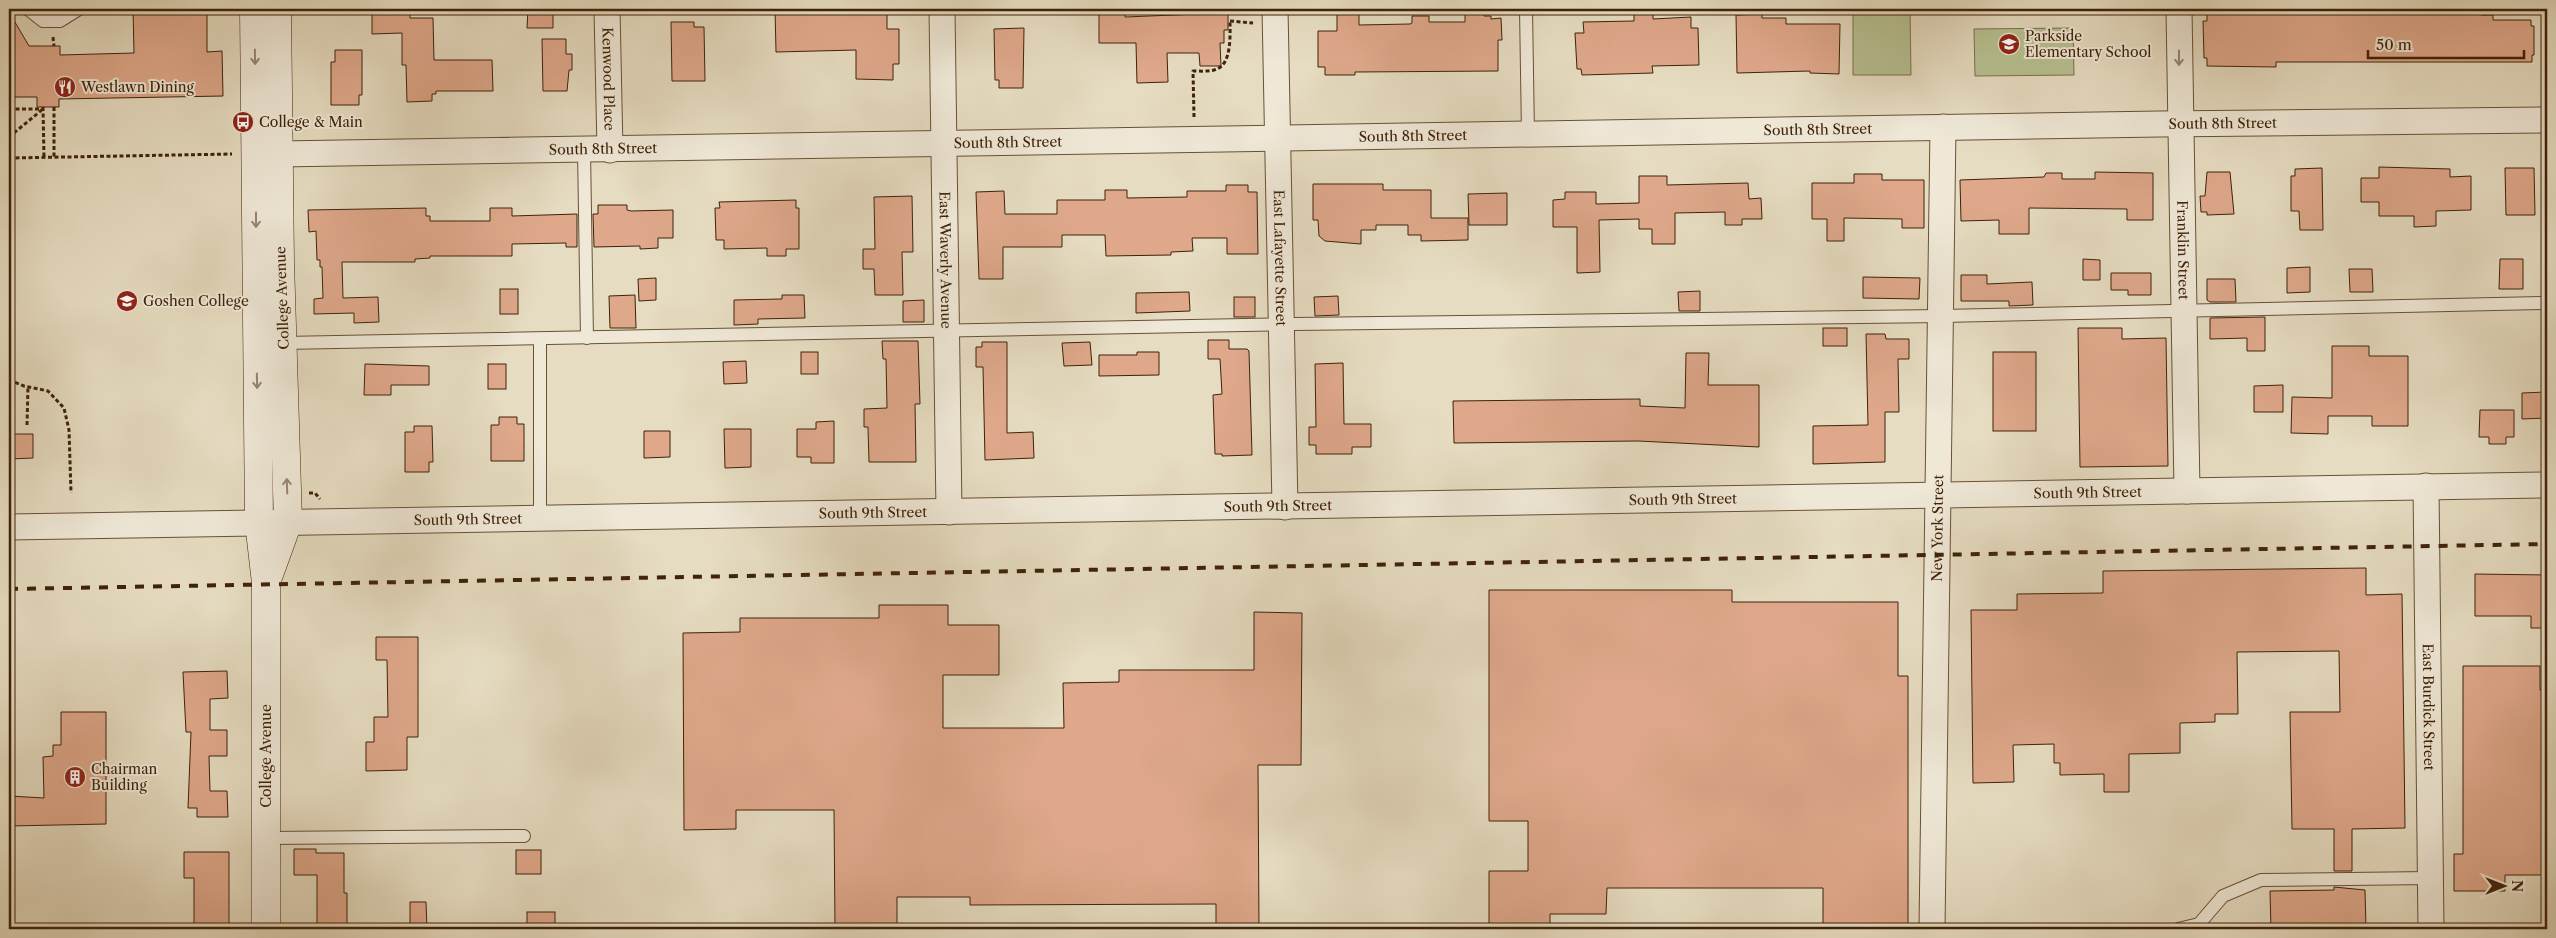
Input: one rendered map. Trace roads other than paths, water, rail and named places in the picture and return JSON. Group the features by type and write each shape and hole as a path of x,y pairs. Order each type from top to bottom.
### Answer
{"main road":[{"name":"College Avenue","path":"254,9 259,522 266,583 266,929"},
{"name":"College Avenue","path":"266,583 288,522 279,154 278,9"}],"street":[{"name":"Kenwood Place","path":"607,9 610,150"},
{"name":"East Waverly Avenue","path":"942,9 949,512"},
{"name":"East Lafayette Street","path":"1275,9 1285,507"},
{"name":"Franklin Street","path":"2179,9 2179,124 2187,491"},
{"name":"South 8th Street","path":"279,154 1278,140 1943,127 2547,120"},
{"name":"New York Street","path":"1932,929 1937,496 1942,316 1943,127"},
{"name":"South 9th Street","path":"9,527 2547,485"},
{"name":"East Burdick Street","path":"2426,486 2432,929"}],"lane":[{"path":"28,9 43,21 60,21 80,9"},
{"path":"1526,9 1528,134"},
{"path":"584,150 587,338"},
{"path":"283,343 946,332 1282,324 1942,316 2547,303"},
{"path":"540,339 540,519"},
{"path":"266,838 524,836"},
{"path":"2178,929 2199,924 2223,896 2262,880 2431,878"}],"railway":[{"path":"9,589 2547,544"}],"place":[{"name":"Parkside Elementary School","path":"2009,44"},
{"name":"Westlawn Dining","path":"65,87"},
{"name":"College & Main","path":"243,122"},
{"name":"Goshen College","path":"127,301"},
{"name":"Chairman Building","path":"75,777"}]}
